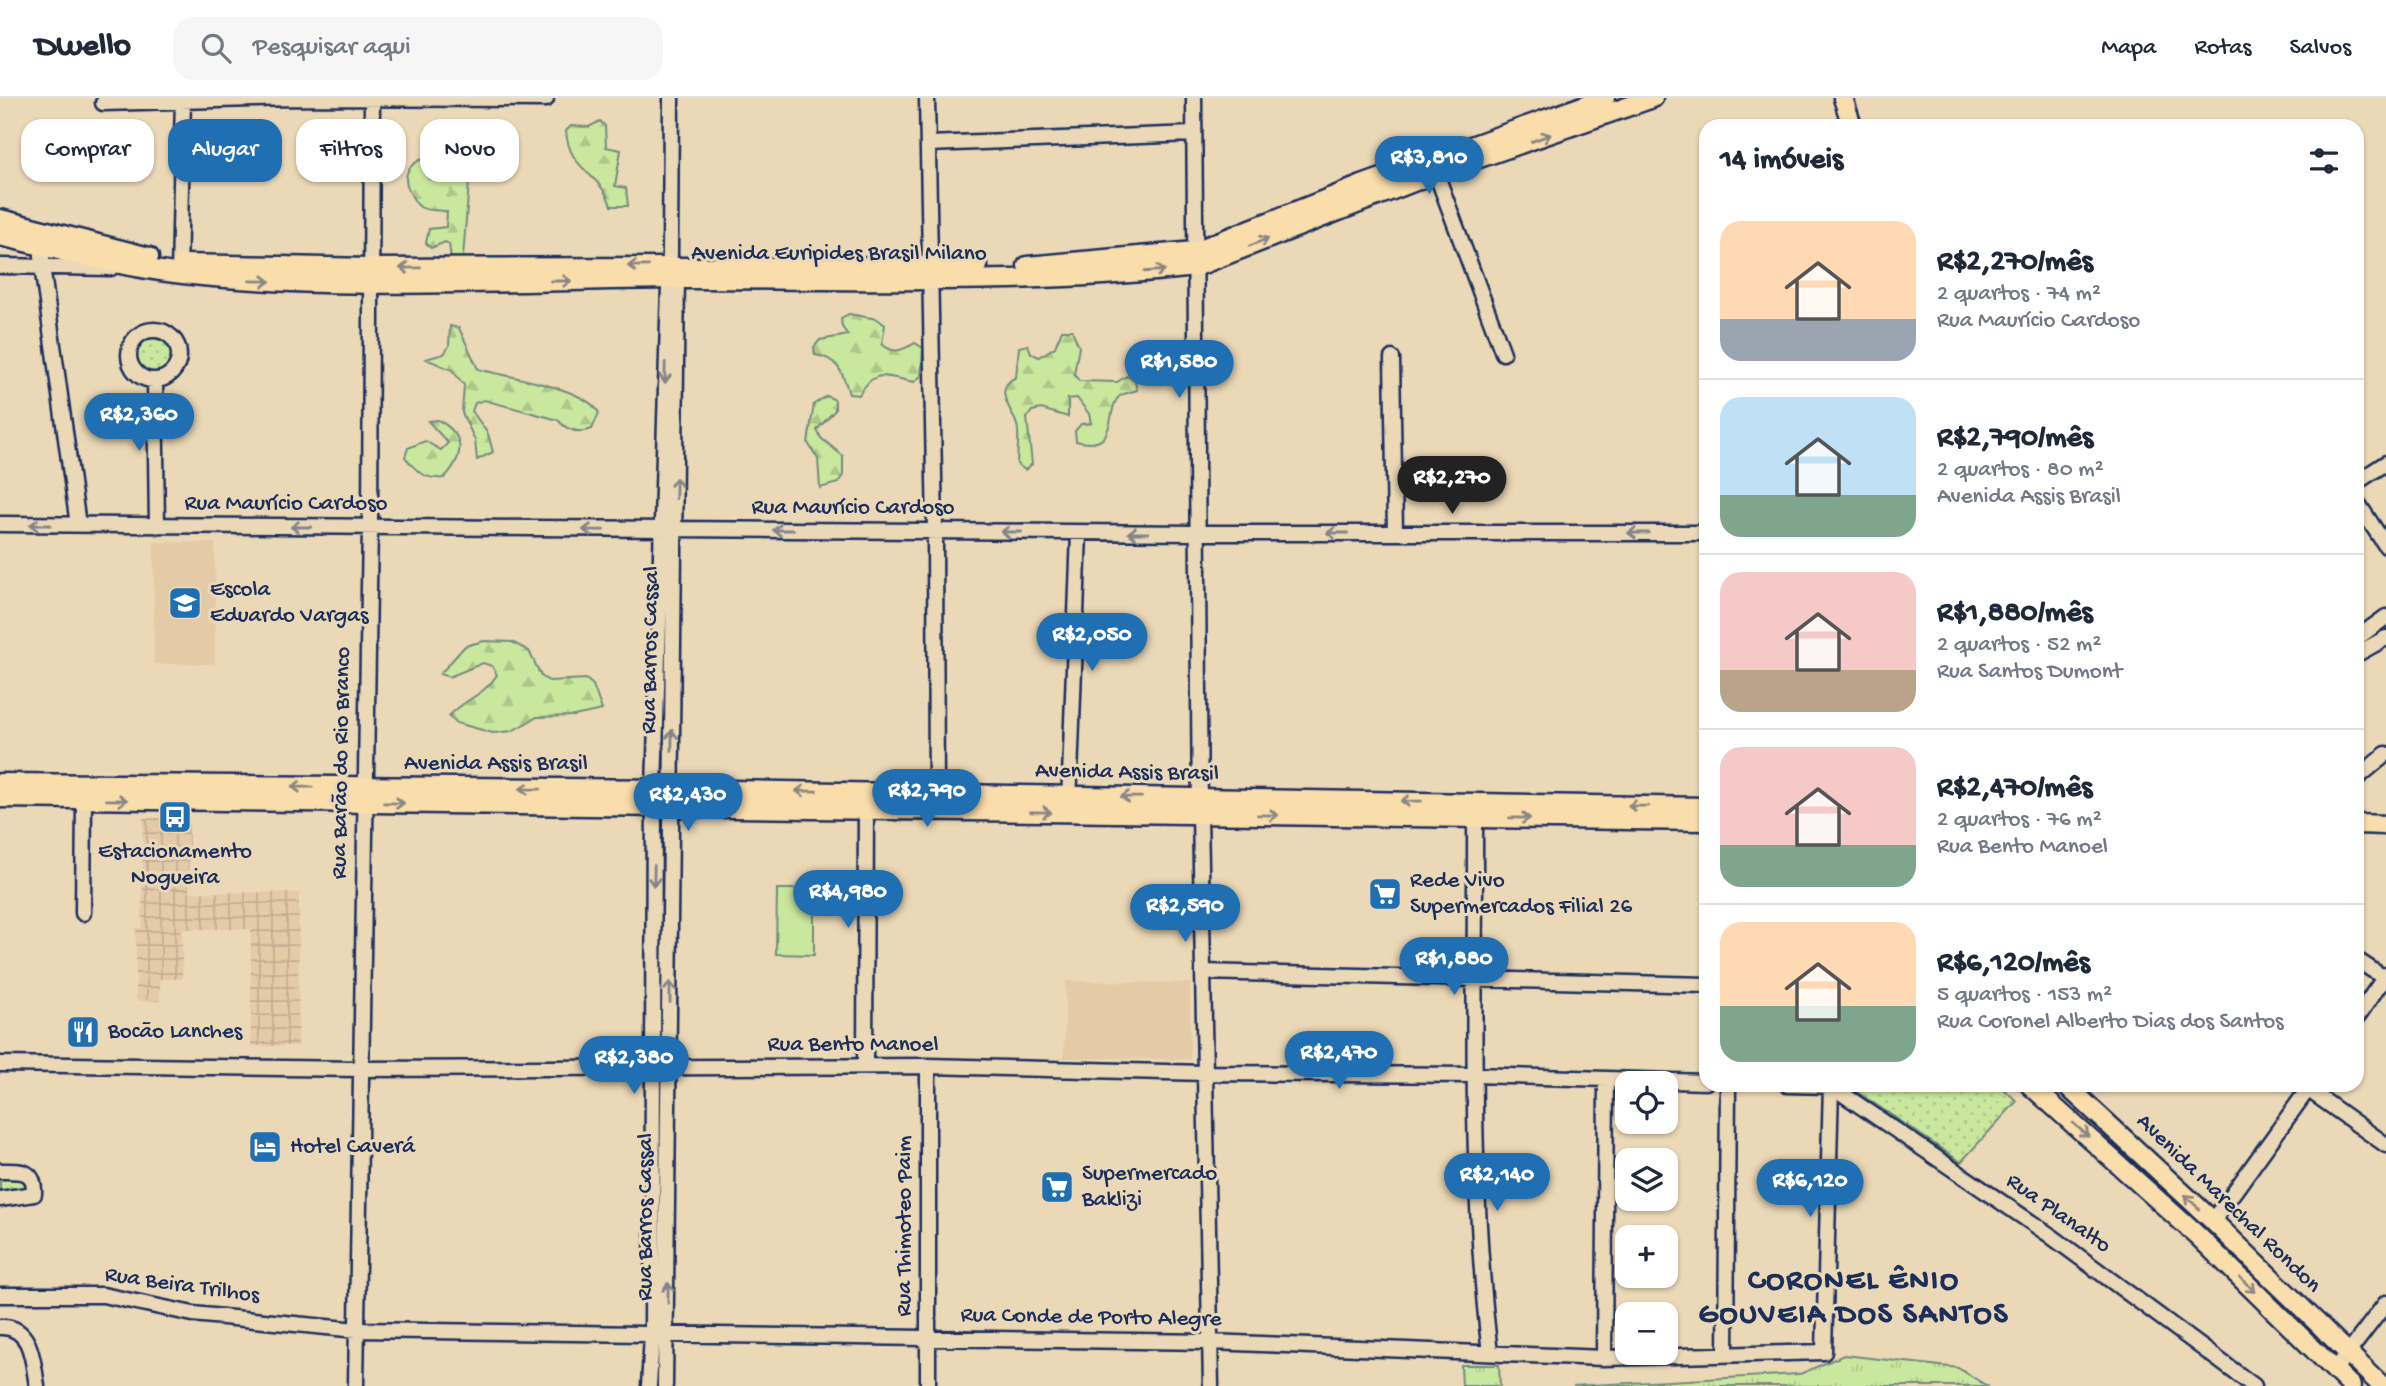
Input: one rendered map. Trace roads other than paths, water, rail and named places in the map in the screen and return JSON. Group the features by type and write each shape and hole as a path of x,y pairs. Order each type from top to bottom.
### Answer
{"main road":[{"name":"Avenida Euripides Brasil Milano","path":"1364,192 1436,173 1605,98"},
{"name":"Avenida Euripides Brasil Milano","path":"1573,110 1653,98"},
{"path":"1843,98 1850,119"},
{"name":"Avenida Euripides Brasil Milano","path":"88,251 247,280 671,268 775,272 1040,272 1195,259 1364,192 1513,140"},
{"name":"Avenida Euripides Brasil Milano","path":"0,219 42,238 150,269 179,269"},
{"name":"Avenida Euripides Brasil Milano","path":"0,236 42,238"},
{"name":"Avenida Assis Brasil","path":"0,783 364,795 569,797 663,789 866,801 1590,812 1699,820"},
{"name":"Avenida Assis Brasil","path":"0,798 364,795"},
{"name":"Avenida Assis Brasil","path":"569,797 663,808 866,801"},
{"name":"Avenida Assis Brasil","path":"1590,812 1699,807"},
{"path":"2364,824 2386,825"},
{"name":"Avenida Marechal Rondon","path":"2038,1092 2199,1237 2351,1386"},
{"name":"Avenida Marechal Rondon","path":"2077,1092 2382,1386"}],"street":[{"path":"103,103 293,98 546,99"},
{"name":"Rua Barão do Rio Branco","path":"356,1386 370,527 372,98"},
{"name":"Rua Barros Cassal","path":"663,789 674,650 668,530 671,98"},
{"path":"927,98 935,531 936,802"},
{"path":"1194,98 1200,806 1211,1386"},
{"path":"179,269 183,100"},
{"path":"928,144 1194,134"},
{"path":"1436,173 1503,353"},
{"path":"42,238 42,266 78,525"},
{"path":"42,266 88,251"},
{"path":"0,266 150,269"},
{"path":"1392,358 1395,533"},
{"path":"155,380 158,526"},
{"path":"2364,477 2386,463"},
{"path":"2364,512 2386,545"},
{"name":"Rua Maurício Cardoso","path":"0,524 1079,533 1699,533"},
{"name":"Rua Barros Cassal","path":"665,1386 670,1069 657,649 668,530"},
{"path":"1069,804 1079,533"},
{"path":"2364,633 2381,621 2386,638 2364,650"},
{"path":"657,649 674,650"},
{"path":"2364,772 2386,754"},
{"path":"83,913 84,799"},
{"path":"865,1066 866,801"},
{"name":"Rua Barros Cassal","path":"649,1386 652,1335 652,1069 663,808"},
{"path":"1475,810 1474,1075 1483,1291 1490,1353"},
{"path":"2364,964 2385,977 2364,1007"},
{"path":"1203,972 1699,985"},
{"name":"Rua Bento Manoel","path":"0,1064 361,1069 929,1066 1205,1073 1474,1075 1699,1082"},
{"name":"Rua Thimoteo Paim","path":"928,1386 929,1066"},
{"path":"1604,1358 1606,1079"},
{"path":"1726,1355 1728,1092"},
{"name":"Rua Conde de Porto Alegre","path":"357,1330 1210,1342 1604,1358 1824,1352 1830,1092"},
{"name":"Rua Planalto","path":"1839,1092 2051,1236 2254,1386"},
{"name":"Avenida Marechal Rondon","path":"2058,1110 2069,1092"},
{"path":"2213,1221 2303,1092"},
{"path":"2314,1092 2386,1145"},
{"path":"0,1171 25,1171 31,1175 35,1186 34,1194 25,1198 0,1199"},
{"name":"Rua Beira Trilhos","path":"0,1295 103,1296 193,1314 357,1330"},
{"path":"2335,1370 2386,1303"},
{"path":"0,1327 9,1326 25,1336 32,1356 37,1386"}],"place":[{"name":"Escola Eduardo Vargas","path":"185,603"},
{"name":"Estacionamento Nogueira","path":"175,817"},
{"name":"Rede Vivo Supermercados Filial 26","path":"1385,894"},
{"name":"Bocão Lanches","path":"83,1032"},
{"name":"Hotel Caverá","path":"265,1147"},
{"name":"Supermercado Baklizi","path":"1057,1187"}],"district":[{"name":"CORONEL ÊNIO GOUVEIA DOS SANTOS","path":"1854,1299"}]}
